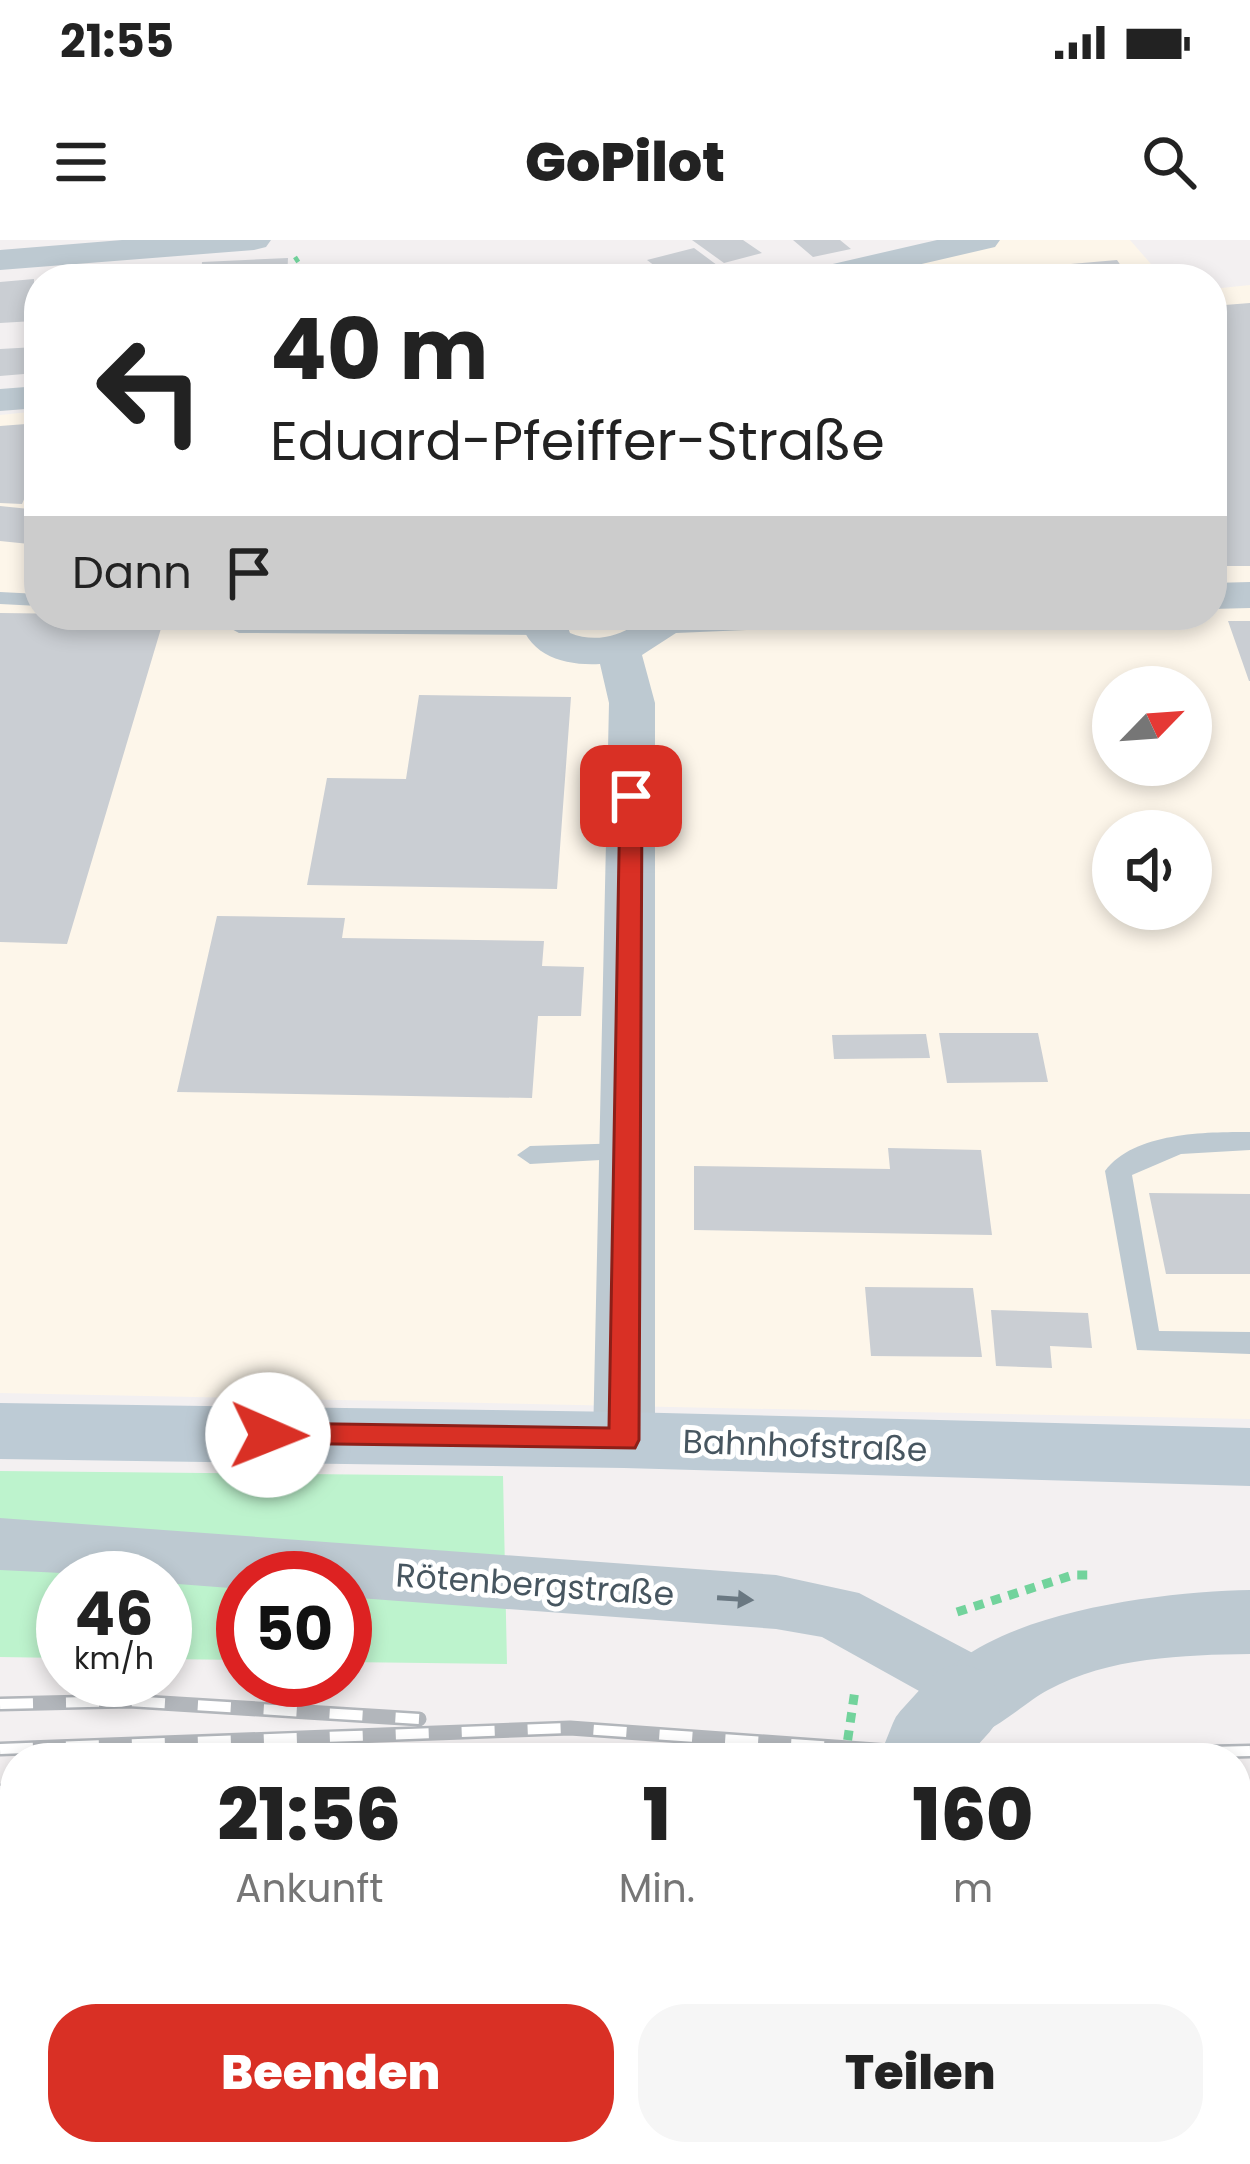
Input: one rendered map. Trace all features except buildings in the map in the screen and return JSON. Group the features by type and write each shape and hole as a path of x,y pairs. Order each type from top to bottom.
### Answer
{"main road":[{"name":"Bahnhofstraße","path":"0,1431 624,1440 1250,1457"}],"street":[{"path":"0,260 254,240"},
{"path":"877,264 983,240"},
{"path":"547,630 556,643 575,649 619,650 647,639 652,630"},
{"path":"619,650 632,703 624,1440"},
{"name":"Rötenbergstraße","path":"0,1544 776,1602 835,1612 953,1718"},
{"path":"953,1718 1019,1664 1091,1636 1250,1622"}],"lane":[{"path":"1250,1141 1182,1142 1145,1153 1118,1171 1147,1342 1250,1343"},
{"path":"530,1155 627,1152"}],"path":[{"path":"847,1743 855,1690"}],"shaded area":[{"path":"993,240 1130,240 1151,264 887,264"},
{"path":"1250,285 1250,1419 0,1393 0,415 24,413 24,630 1227,630 1227,287"}],"green space":[{"path":"0,1471 503,1476 507,1664 372,1662 372,1551 216,1551 216,1660 192,1659 192,1551 36,1551 36,1658 0,1657"}],"railway":[{"path":"0,1704 129,1701 419,1719"},
{"path":"163,1743 570,1728 778,1743"}],"route":[{"path":"268,1435 624,1440 631,796"}]}
